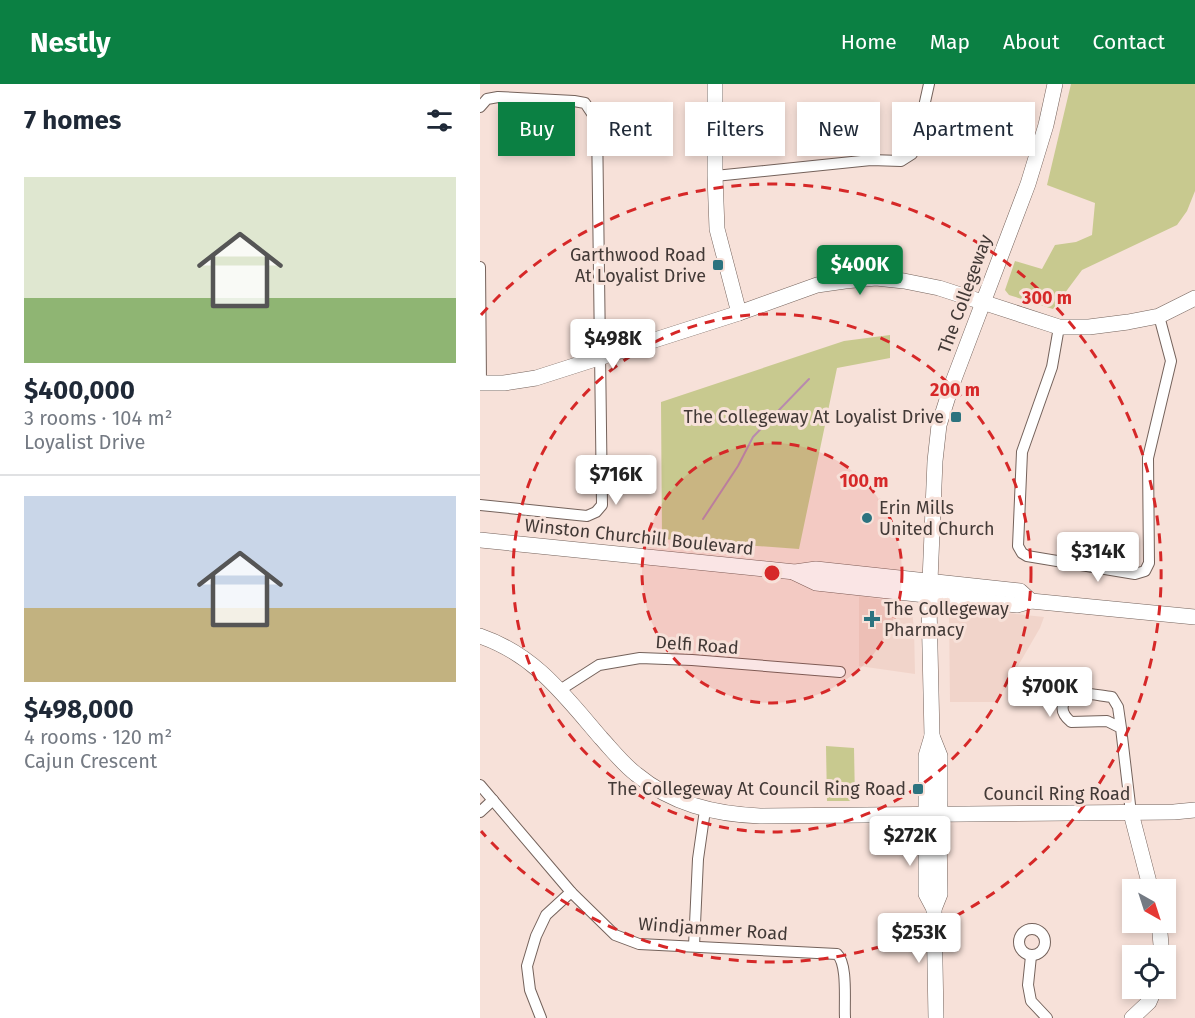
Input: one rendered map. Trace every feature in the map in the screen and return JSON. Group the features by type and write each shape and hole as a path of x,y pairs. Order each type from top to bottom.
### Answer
{"street":[{"path":"715,84 717,229 739,313"},
{"path":"715,176 871,160 901,161 912,154 915,147 929,84"},
{"name":"The Collegeway","path":"936,1018 934,909 940,894 933,814 940,756 932,736 930,588 935,461 939,425 1028,184 1046,125 1055,84"},
{"path":"480,107 487,99 498,97 574,101 585,103 597,122 598,357 602,505 596,512 587,516 480,505"},
{"path":"480,267 481,383 504,383 536,378 739,313 817,285 876,278 904,280 939,288 1059,327 1089,327 1159,316 1195,298"},
{"path":"1059,327 1052,367 1022,452 1018,546 1028,556 1135,574 1145,571 1149,563 1148,458 1171,361 1159,316"},
{"name":"Winston Churchill Boulevard","path":"480,540 795,573 816,583 930,588 1017,605 1030,602 1195,617"},
{"name":"Council Ring Road","path":"480,636 506,647 546,675 636,774 670,796 705,810 759,816 1131,813 1195,810"},
{"name":"Delfi Road","path":"560,690 599,665 640,658 840,672"},
{"path":"1121,728 1107,722 1071,722 1064,716 1063,703 1066,697 1074,693 1112,697 1118,707 1121,728 1131,813 1148,879"},
{"name":"Windjammer Road","path":"480,785 571,892 615,935 639,944 837,954 844,967 845,1018"},
{"path":"480,812 493,800"},
{"path":"694,946 698,859 705,810"},
{"path":"541,1018 530,990 527,966 536,936 546,915 571,892"},
{"path":"1031,956 1028,985 1031,1001 1047,1018"},
{"path":"1132,1018 1150,999"}],"shaded area":[{"path":"859,596 911,604 915,674 859,666"},
{"path":"953,607 1044,617 1040,628 997,702 950,702 949,612"}],"green space":[{"path":"1071,84 1195,84 1195,191 1187,211 1177,225 1082,270 1053,309 1009,295 1005,290 1015,261 1042,269 1055,245 1076,242 1092,235 1095,203 1047,185"},
{"path":"890,335 890,358 837,368 799,549 662,539 661,402 844,341"},
{"path":"826,746 854,748 855,801 827,801"}],"waterway":[{"path":"703,519 738,466 753,437 809,379"}],"place":[{"name":"Garthwood Road At Loyalist Drive","path":"718,265"},
{"name":"The Collegeway At Loyalist Drive","path":"956,417"},
{"name":"Erin Mills United Church","path":"867,518"},
{"name":"The Collegeway Pharmacy","path":"872,619"},
{"name":"The Collegeway At Council Ring Road","path":"918,789"}]}
